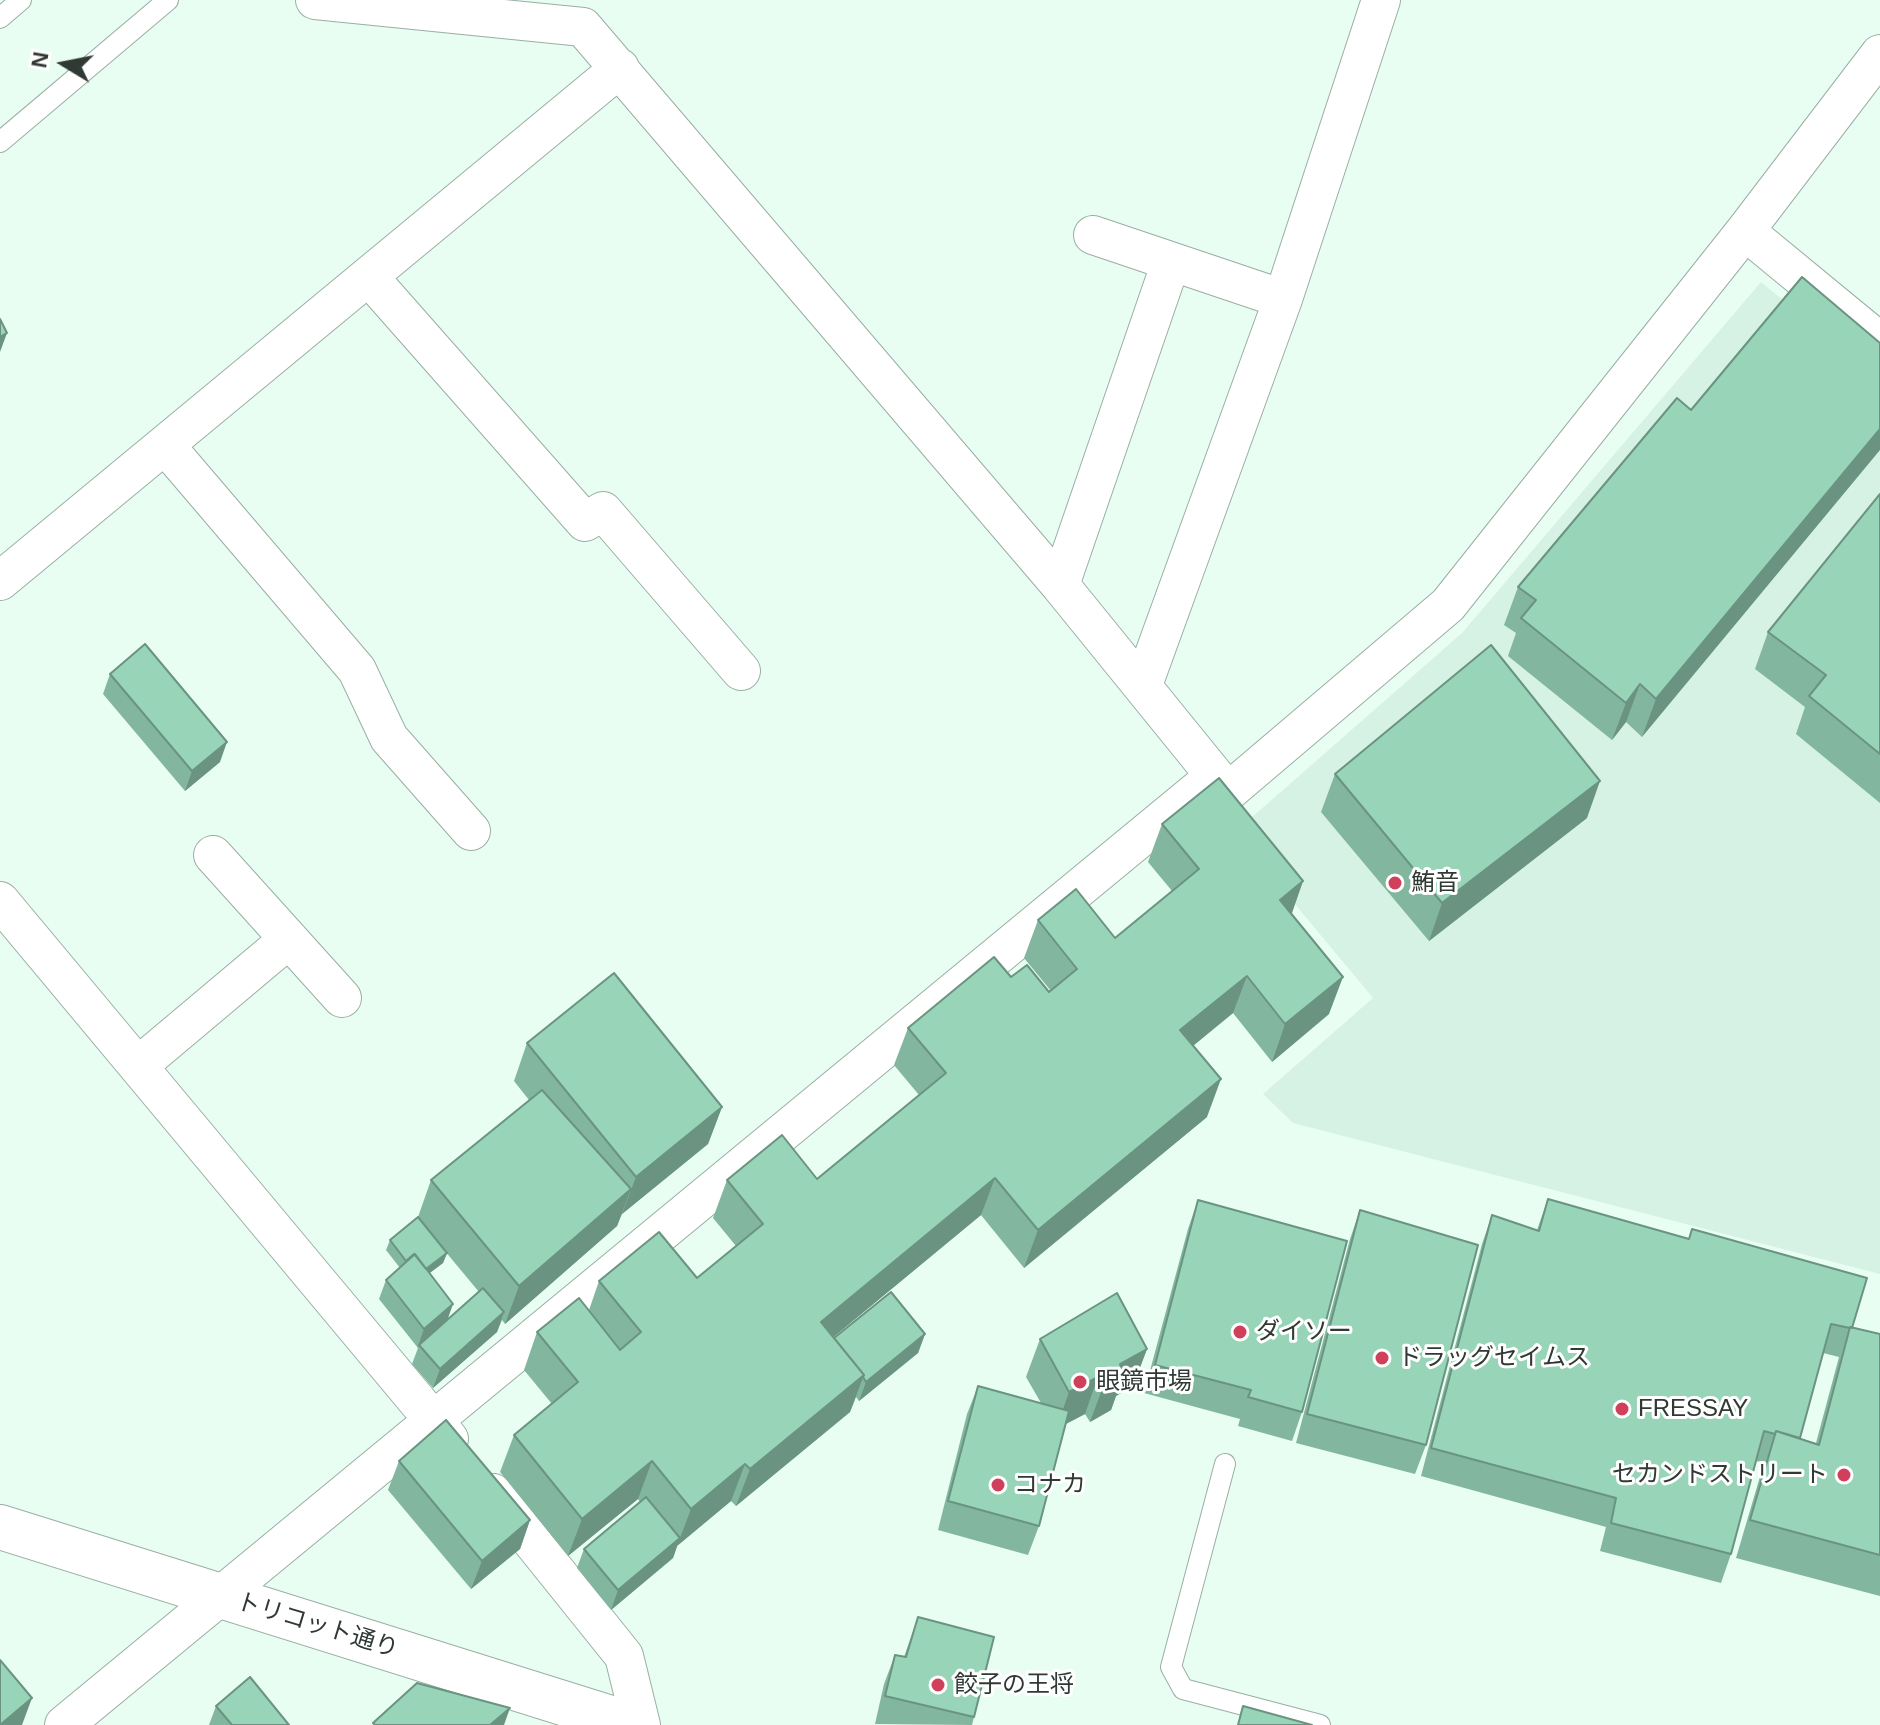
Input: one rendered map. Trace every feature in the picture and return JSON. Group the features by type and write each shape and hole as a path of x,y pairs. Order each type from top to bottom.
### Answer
{"highway":[{"name":"トリコット通り","path":"0,1527 633,1725"}],"street":[{"path":"315,0 588,14 620,68 1060,585 1228,792 1448,605 1745,231 1880,54"},
{"path":"1143,685 1283,299 1381,0"},
{"path":"0,581 620,68"},
{"path":"1745,231 1880,342"},
{"path":"1093,235 1283,299"},
{"path":"1060,585 1171,262"},
{"path":"369,277 585,522 603,511 741,671"},
{"path":"165,445 357,670 389,738 471,835"},
{"path":"64,1725 1214,777"},
{"path":"213,855 342,998"},
{"path":"0,901 434,1420 624,1656 641,1725"},
{"path":"138,1066 289,939"}],"lane":[{"path":"0,18 21,0"},
{"path":"0,142 168,0"},
{"path":"1225,1464 1171,1667 1183,1689 1320,1725"}],"shaded area":[{"path":"1761,282 1880,380 1880,1274 1293,1123 1263,1094 1373,998 1235,832 1462,633"}],"building":[{"path":"1802,277 1880,343 1880,429 1656,699 1640,684 1626,703 1521,618 1536,600 1518,587 1677,398 1691,410"},
{"path":"0,319 7,333 0,337"},
{"path":"1880,494 1880,754 1809,696 1826,675 1768,632"},
{"path":"145,644 227,742 192,771 110,674"},
{"path":"1491,645 1600,781 1442,903 1335,774"},
{"path":"1219,778 1303,881 1280,900 1343,977 1285,1024 1247,976 1180,1030 1221,1079 1038,1230 995,1178 821,1322 864,1375 750,1469 745,1464 691,1509 652,1461 582,1519 514,1435 578,1382 537,1332 579,1298 620,1350 641,1332 599,1281 659,1232 697,1278 763,1224 727,1180 782,1135 817,1179 946,1073 908,1028 994,957 1011,977 1027,965 1049,992 1077,969 1038,920 1076,889 1115,938 1199,869 1162,824"},
{"path":"614,973 722,1107 636,1177 527,1043"},
{"path":"542,1090 631,1189 519,1286 431,1180"},
{"name":"FRESSAY","path":"1548,1199 1689,1239 1692,1229 1867,1278 1852,1328 1831,1324 1800,1438 1764,1431 1731,1554 1611,1523 1616,1498 1431,1448 1492,1215 1539,1231"},
{"name":"ダイソー","path":"1198,1200 1347,1241 1302,1412 1248,1397 1251,1390 1155,1365"},
{"name":"ドラッグセイムス","path":"1360,1210 1478,1245 1426,1445 1307,1414"},
{"path":"418,1217 447,1253 426,1269 414,1254 406,1261 390,1240"},
{"path":"415,1254 453,1304 424,1329 386,1280"},
{"path":"483,1288 504,1312 440,1369 419,1345"},
{"path":"891,1292 925,1334 866,1382 864,1375 834,1338"},
{"path":"1117,1293 1147,1349 1120,1364 1124,1373 1104,1384 1098,1377 1069,1392 1040,1339"},
{"name":"セカンドストリート","path":"1850,1327 1880,1334 1880,1555 1750,1520 1776,1431 1819,1445"},
{"name":"コナカ","path":"978,1386 1069,1411 1039,1526 948,1501"},
{"path":"446,1420 530,1520 482,1561 399,1461"},
{"path":"646,1497 680,1538 618,1590 584,1549"},
{"name":"餃子の王将","path":"918,1617 994,1637 974,1717 885,1696 895,1655 906,1657"},
{"path":"0,1660 32,1698 0,1725"},
{"path":"250,1677 289,1725 232,1725 216,1706"},
{"path":"417,1683 510,1708 490,1725 373,1723"},
{"path":"1243,1706 1312,1725 1238,1725"}],"place":[{"name":"鮪音","path":"1395,883"},
{"name":"ダイソー","path":"1240,1332"},
{"name":"ドラッグセイムス","path":"1382,1358"},
{"name":"眼鏡市場","path":"1080,1382"},
{"name":"FRESSAY","path":"1622,1409"},
{"name":"セカンドストリート","path":"1844,1475"},
{"name":"コナカ","path":"998,1485"},
{"name":"餃子の王将","path":"938,1685"}]}
